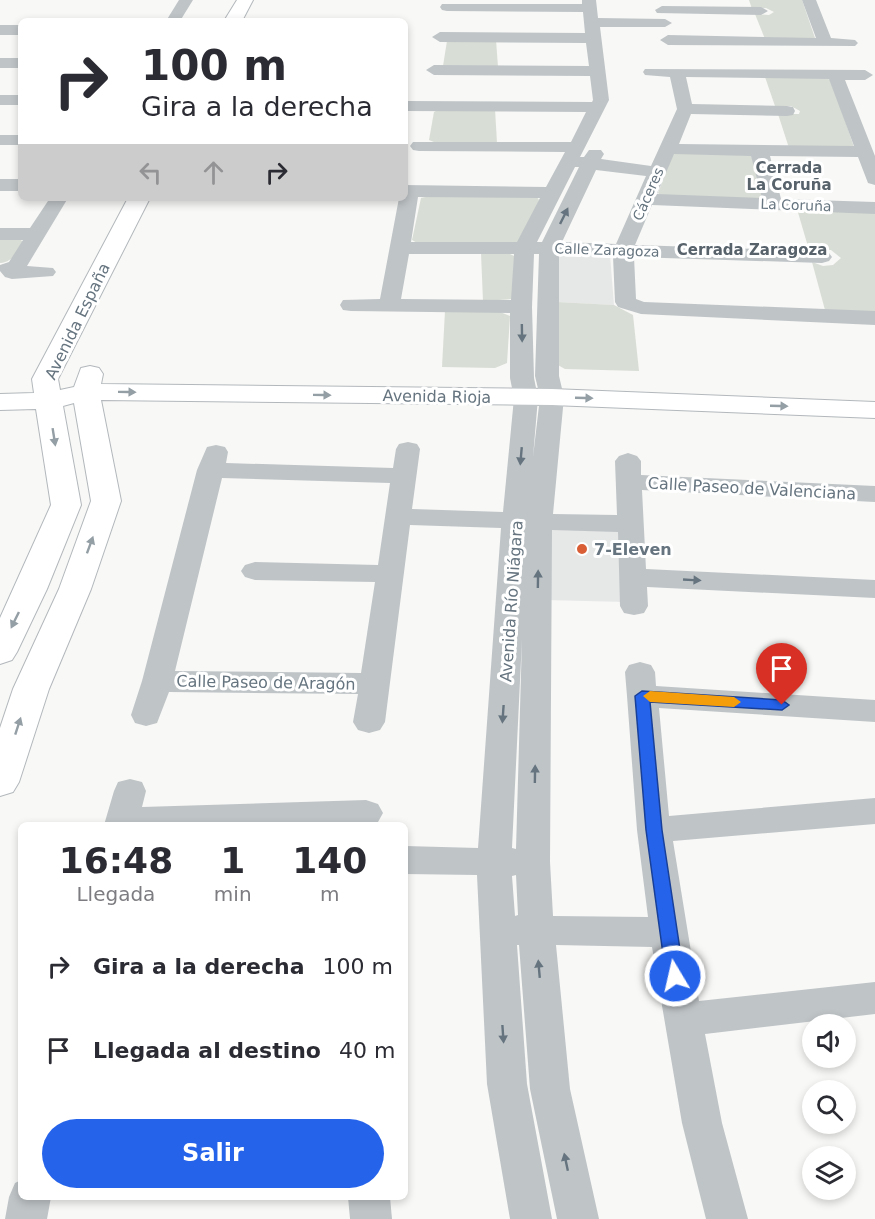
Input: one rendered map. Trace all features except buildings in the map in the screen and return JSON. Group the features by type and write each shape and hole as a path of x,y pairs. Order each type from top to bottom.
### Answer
{"main road":[{"path":"235,18 245,0"},
{"name":"Avenida España","path":"0,652 31,589 66,505 47,390 138,201"},
{"name":"Avenida Rioja","path":"0,380 47,390"},
{"path":"0,782 31,689 75,590 106,501 88,383"},
{"name":"Avenida Rioja","path":"0,402 47,390 88,383 875,388"},
{"name":"Avenida Rioja","path":"537,387 875,410"},
{"path":"31,589 75,590"}],"street":[{"path":"175,18 186,0"},
{"path":"809,0 825,42"},
{"path":"447,7 596,15 662,11 761,11"},
{"path":"662,11 670,45 850,43"},
{"path":"596,15 437,54 598,71"},
{"name":"Avenida Río Niágara","path":"537,387 521,307 524,248 601,100 596,15"},
{"name":"Avenida Río Niágara","path":"531,1219 507,1084 496,929 494,862 527,521 549,248 620,101 596,15"},
{"path":"0,30 18,30"},
{"path":"0,63 18,63"},
{"path":"651,72 865,75"},
{"path":"677,72 685,109 787,111"},
{"path":"835,75 875,179"},
{"path":"0,100 18,100"},
{"path":"408,106 598,107"},
{"path":"425,106 419,152 573,154 590,163 657,172"},
{"name":"Cáceres","path":"685,109 622,250 626,302 641,308 875,318"},
{"path":"0,140 18,140"},
{"path":"667,149 865,152"},
{"path":"759,150 773,204"},
{"path":"0,185 18,185"},
{"path":"408,191 553,193"},
{"name":"La Coruña","path":"645,199 875,208"},
{"path":"46,272 12,273 8,268 37,234 57,201"},
{"path":"389,306 406,201"},
{"path":"0,234 37,234"},
{"name":"Calle Zaragoza","path":"399,248 549,248 822,257"},
{"path":"351,305 521,307"},
{"name":"Calle Paseo de Aragón","path":"369,722 408,449"},
{"name":"Calle Paseo de Aragón","path":"146,715 157,681 213,461 404,476"},
{"name":"Calle Paseo de Valenciana","path":"634,606 628,472 875,494"},
{"path":"399,517 631,524"},
{"name":"Avenida Río Niágara","path":"527,521 536,930 550,1089 578,1219"},
{"path":"255,572 390,574"},
{"path":"633,577 875,589"},
{"name":"Calle Paseo de Aragón","path":"157,681 375,684"},
{"path":"727,1219 702,1123 682,1020 654,830 641,684 875,711"},
{"path":"124,812 366,811"},
{"path":"654,830 875,811"},
{"path":"408,860 533,862"},
{"path":"496,929 668,932"},
{"path":"682,1020 875,998"},
{"path":"26,1219 29,1200"},
{"path":"369,1200 371,1219"}],"shaded area":[{"path":"749,0 802,0 815,38 765,39 755,14 769,15 774,12 766,8 752,9"},
{"path":"496,40 498,67 443,66 447,41"},
{"path":"765,77 831,80 854,147 789,148 778,114 799,114 800,111 791,106 775,106"},
{"path":"440,109 495,109 497,143 429,140 434,112"},
{"path":"673,154 751,155 763,197 756,199 662,196 658,193"},
{"path":"430,196 537,197 539,200 522,243 419,244 412,240 421,198"},
{"path":"797,209 875,213 875,312 825,310 812,262 823,266 833,265 841,258 831,250 809,250"},
{"path":"0,238 19,238 23,242 11,259 0,263"},
{"path":"481,253 514,256 513,299 483,301"},
{"path":"564,253 610,255 614,305 557,302 557,257"},
{"path":"557,302 614,305 633,315 639,371 565,369 556,364"},
{"path":"445,311 500,312 510,316 507,363 495,368 442,367"},
{"path":"556,525 621,528 625,602 546,600 546,531"}],"slow traffic":[{"path":"650,696 734,702"}],"place":[{"name":"7-Eleven","path":"582,549"}],"district":[{"name":"Cerrada La Coruña","path":"789,176"},
{"name":"Cerrada Zaragoza","path":"752,250"}],"route":[{"path":"675,976 654,830 642,696 782,705"}]}
